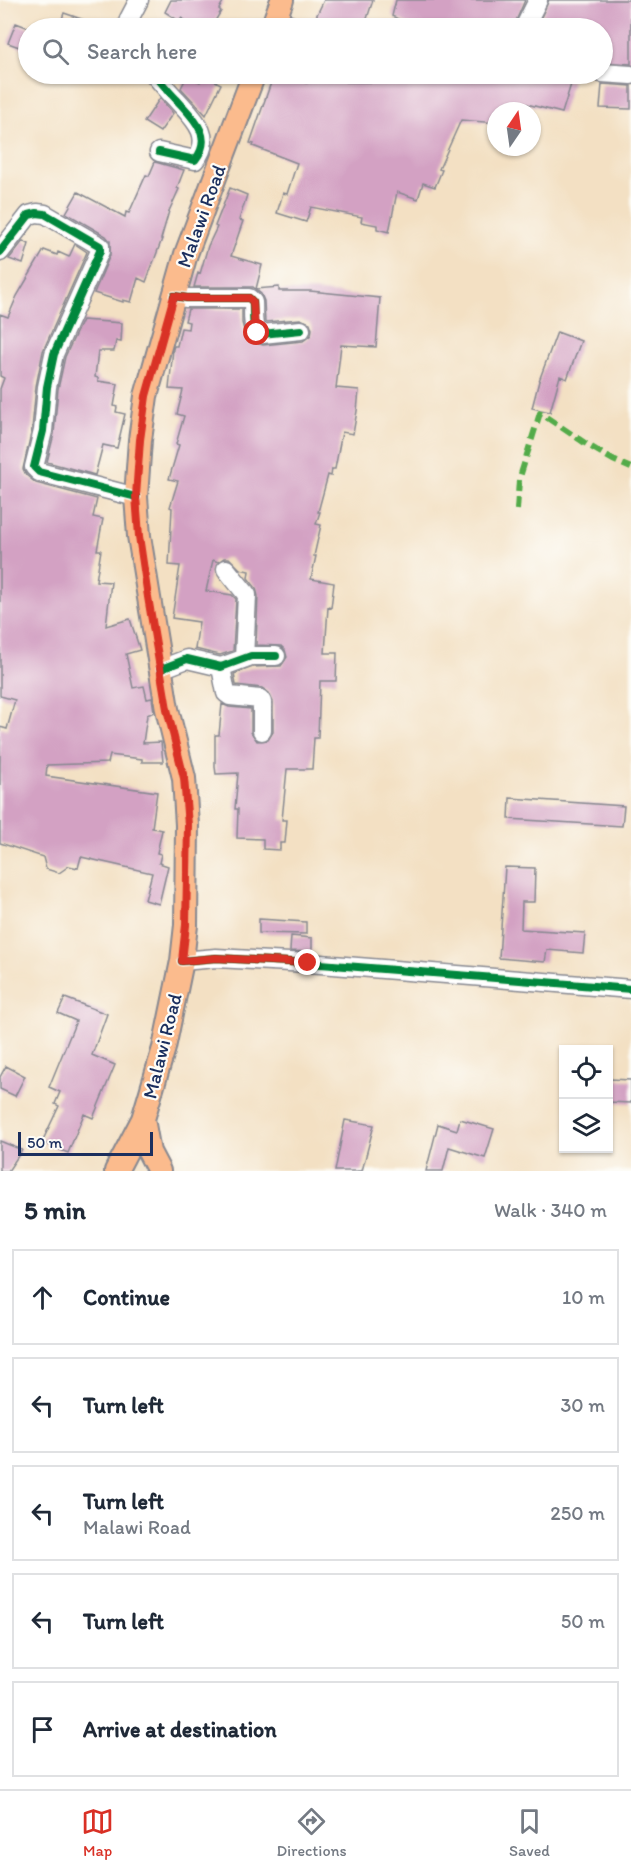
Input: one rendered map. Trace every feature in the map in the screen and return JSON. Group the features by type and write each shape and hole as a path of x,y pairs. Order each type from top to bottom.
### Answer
{"main road":[{"name":"Malawi Road","path":"122,1170 143,1119 165,1048 182,961 186,925 188,825 184,778 167,709 139,536 136,496 140,440 146,396 186,254 250,84"},
{"path":"143,1119 149,1152 159,1171"}],"street":[{"path":"130,18 139,0"},
{"path":"529,18 538,0"},
{"path":"613,74 631,75"},
{"path":"159,152 195,160 202,151 203,139 199,125 163,84"},
{"path":"0,252 29,215 37,213 45,214 100,246 100,251 54,354 47,387 43,431 34,468 39,472 136,496"},
{"path":"174,296 249,298 253,302 257,333 302,330"},
{"path":"226,569 247,595 244,658"},
{"path":"161,669 190,658 210,666 221,667 258,655 276,656"},
{"path":"221,667 226,693 230,696 260,699 262,702 262,731"},
{"path":"182,961 216,958 308,963 631,989"}],"building":[{"path":"171,0 224,0 217,18 174,18 165,12"},
{"path":"324,0 373,0 367,18 315,18"},
{"path":"396,0 525,0 517,18 396,18 392,16"},
{"path":"549,0 631,0 631,64 613,63 613,18 541,18"},
{"path":"64,13 79,18 62,18"},
{"path":"16,23 18,24 18,47 8,43"},
{"path":"183,84 221,84 206,115 181,88"},
{"path":"271,84 571,84 562,113 541,108 541,102 487,102 487,122 461,120 439,169 442,170 435,187 423,183 418,199 397,192 389,232 377,229 377,225 361,222 362,217 311,207 306,222 277,213 283,193 287,194 297,163 253,146 254,144 250,143"},
{"path":"602,84 631,86 631,109 600,108"},
{"path":"160,98 173,113 160,132 144,122"},
{"path":"155,162 184,170 146,282 138,278 131,302 123,300 123,302 94,293 110,255 110,241 106,236 66,213 78,192 125,217"},
{"path":"230,188 247,195 239,220 243,221 231,256 262,265 256,289 279,287 279,291 310,291 380,298 376,347 341,345 336,388 359,390 357,411 353,434 342,432 335,469 332,469 331,476 328,475 316,524 321,525 311,579 334,583 331,608 328,607 325,653 337,653 336,681 320,681 318,738 314,738 312,769 287,769 282,820 287,820 285,843 280,843 280,850 263,849 263,839 237,838 238,809 235,809 238,773 216,774 215,767 215,735 219,735 222,704 251,709 251,732 257,741 268,740 273,732 273,702 269,693 262,688 236,685 234,674 253,667 281,666 287,657 281,646 256,645 258,596 256,588 248,578 249,571 240,569 229,558 218,562 213,560 206,591 232,595 236,599 233,651 220,655 195,649 199,622 172,618 180,566 169,565 172,508 170,507 178,481 169,479 179,445 176,444 184,416 177,414 183,390 169,389 173,349 177,346 181,328 188,329 189,322 185,321 188,309 242,309 245,334 253,342 263,345 303,341 311,335 312,329 310,323 300,319 265,322 264,301 261,294 253,287 194,287"},
{"path":"23,241 29,244 23,264 9,259"},
{"path":"75,244 87,252 43,351 36,386 32,429 23,469 26,475 36,483 97,499 93,517 103,519 97,550 101,550 96,581 111,582 106,626 130,619 140,650 126,654 133,688 144,686 147,699 152,698 154,712 147,715 143,743 161,742 163,762 142,762 142,759 110,755 108,763 47,765 46,776 157,792 152,828 162,830 157,853 161,854 159,863 168,866 159,904 145,900 152,873 81,857 78,868 69,866 59,873 46,869 43,857 0,843 0,727 7,729 15,700 0,696 0,389 4,378 0,376 0,314 8,317 17,296 44,250 57,255 58,252 69,257"},
{"path":"82,320 122,323 121,342 116,341 114,351 98,351 95,377 98,381 118,384 114,406 117,407 116,412 125,414 117,448 103,445 95,475 47,462 54,434 58,389 65,357"},
{"path":"557,332 581,341 567,379 560,376 550,412 532,408"},
{"path":"510,798 624,806 622,826 509,819"},
{"path":"505,867 535,868 534,902 522,902 521,929 585,933 583,953 547,950 545,962 499,958"},
{"path":"259,919 306,922 306,934 259,933"},
{"path":"291,936 312,938 312,952 290,951"},
{"path":"65,998 107,1014 92,1055 115,1065 93,1118 84,1114 68,1153 42,1142 59,1106 55,1104 60,1092 49,1087 76,1021 58,1013"},
{"path":"6,1066 25,1076 15,1096 0,1089 0,1077"},
{"path":"613,1079 631,1080 631,1103 613,1102"},
{"path":"460,1119 494,1129 485,1158 449,1147 443,1171 426,1171 438,1124 457,1130"},
{"path":"345,1120 374,1125 362,1171 335,1171"},
{"path":"0,1141 22,1150 8,1171 0,1171"}],"marked path":[{"path":"517,510 519,480 540,413 588,445 631,468"}],"cycle path":[{"path":"159,152 195,160 203,143 199,127 163,84"},
{"path":"0,252 29,215 37,213 45,214 100,246 100,251 54,354 47,387 43,431 34,467 39,472 136,497"},
{"path":"174,296 249,298 253,302 254,325 258,332 262,334 301,330"},
{"path":"161,669 187,659 221,667 251,656 276,656"},
{"path":"182,961 216,958 308,963 631,989"}],"route":[{"path":"257,333 252,299 174,296 146,396 136,496 139,536 167,709 184,778 188,825 186,925 182,961 216,958 308,963"}]}
